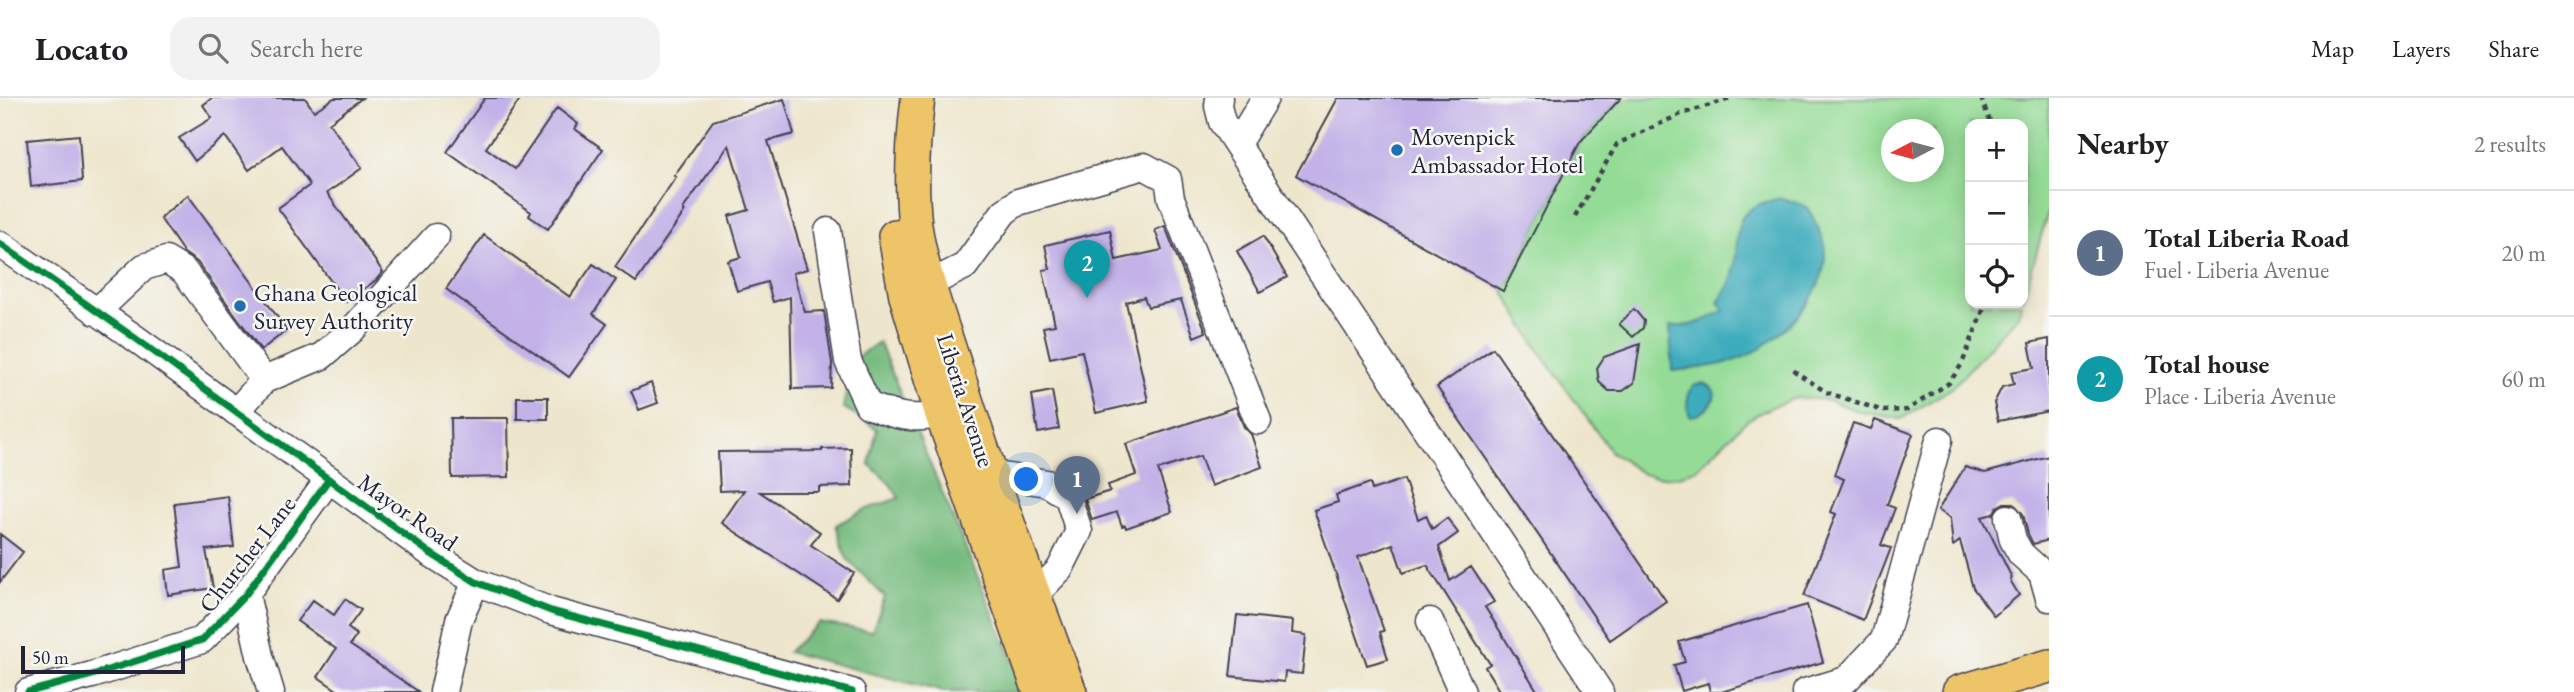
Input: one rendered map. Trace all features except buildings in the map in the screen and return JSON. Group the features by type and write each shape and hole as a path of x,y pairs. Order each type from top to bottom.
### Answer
{"main road":[{"name":"Liberia Avenue","path":"898,98 891,154 896,243 906,296 943,415 1040,692"},
{"name":"Liberia Avenue","path":"918,98 913,145 913,188 915,225 923,267 989,474 1070,692"},
{"path":"1959,692 2049,666"}],"street":[{"path":"1219,98 1222,122 1600,692"},
{"path":"1237,144 1265,98"},
{"path":"929,284 965,266 1004,212 1017,202 1144,166 1168,179 1171,198 1258,421"},
{"path":"828,231 848,361 867,405 894,416 915,419 943,415"},
{"path":"236,412 264,380 322,356 352,330 436,237"},
{"name":"Mayor Road","path":"0,244 430,553 476,582 551,611 765,681 852,692"},
{"path":"96,312 144,267 166,260 184,271 264,380"},
{"path":"1805,692 1846,680 1884,640 1939,440"},
{"path":"989,474 1047,483 1068,497 1079,531 1060,569 1034,596"},
{"name":"Churcher Lane","path":"28,692 92,676 202,640 246,594 329,478"},
{"path":"2008,518 2012,540 2021,554 2042,573 2049,598"},
{"path":"443,692 460,620 476,582"},
{"path":"246,594 271,692"},
{"path":"1430,621 1462,692"}],"path":[{"path":"1575,218 1617,144 1681,114 1733,98"},
{"path":"1981,98 1990,119"},
{"path":"1793,370 1826,391 1849,400 1883,411 1907,410 1949,383 1962,364 1984,308"}],"green space":[{"path":"1622,98 2049,98 2049,208 2028,282 2028,119 1965,119 1965,308 2020,308 2018,316 1952,388 1901,419 1861,412 1828,400 1796,398 1747,420 1697,469 1679,476 1643,474 1611,452 1538,349 1503,291 1580,142"},
{"path":"879,342 1026,692 944,692 788,652 819,623 872,631 885,597 847,559 836,525 864,510 899,498 890,484 869,464 877,429 843,407 854,359"}],"water":[{"path":"1782,198 1807,208 1823,240 1825,259 1814,293 1790,324 1751,354 1718,365 1672,371 1670,326 1698,322 1724,310 1718,302 1732,278 1737,236 1743,217 1763,203"},
{"path":"1703,383 1714,391 1713,402 1697,415 1690,416 1687,405 1689,393 1693,386"}],"cycle path":[{"path":"0,244 135,338 430,553 476,582 551,611 852,692"},
{"path":"28,692 202,640 246,594 329,479"}],"place":[{"name":"Movenpick Ambassador Hotel","path":"1397,150"},
{"name":"Total house","path":"1087,298"},
{"name":"Ghana Geological Survey Authority","path":"240,306"},
{"name":"Total Liberia Road","path":"1077,514"}]}
